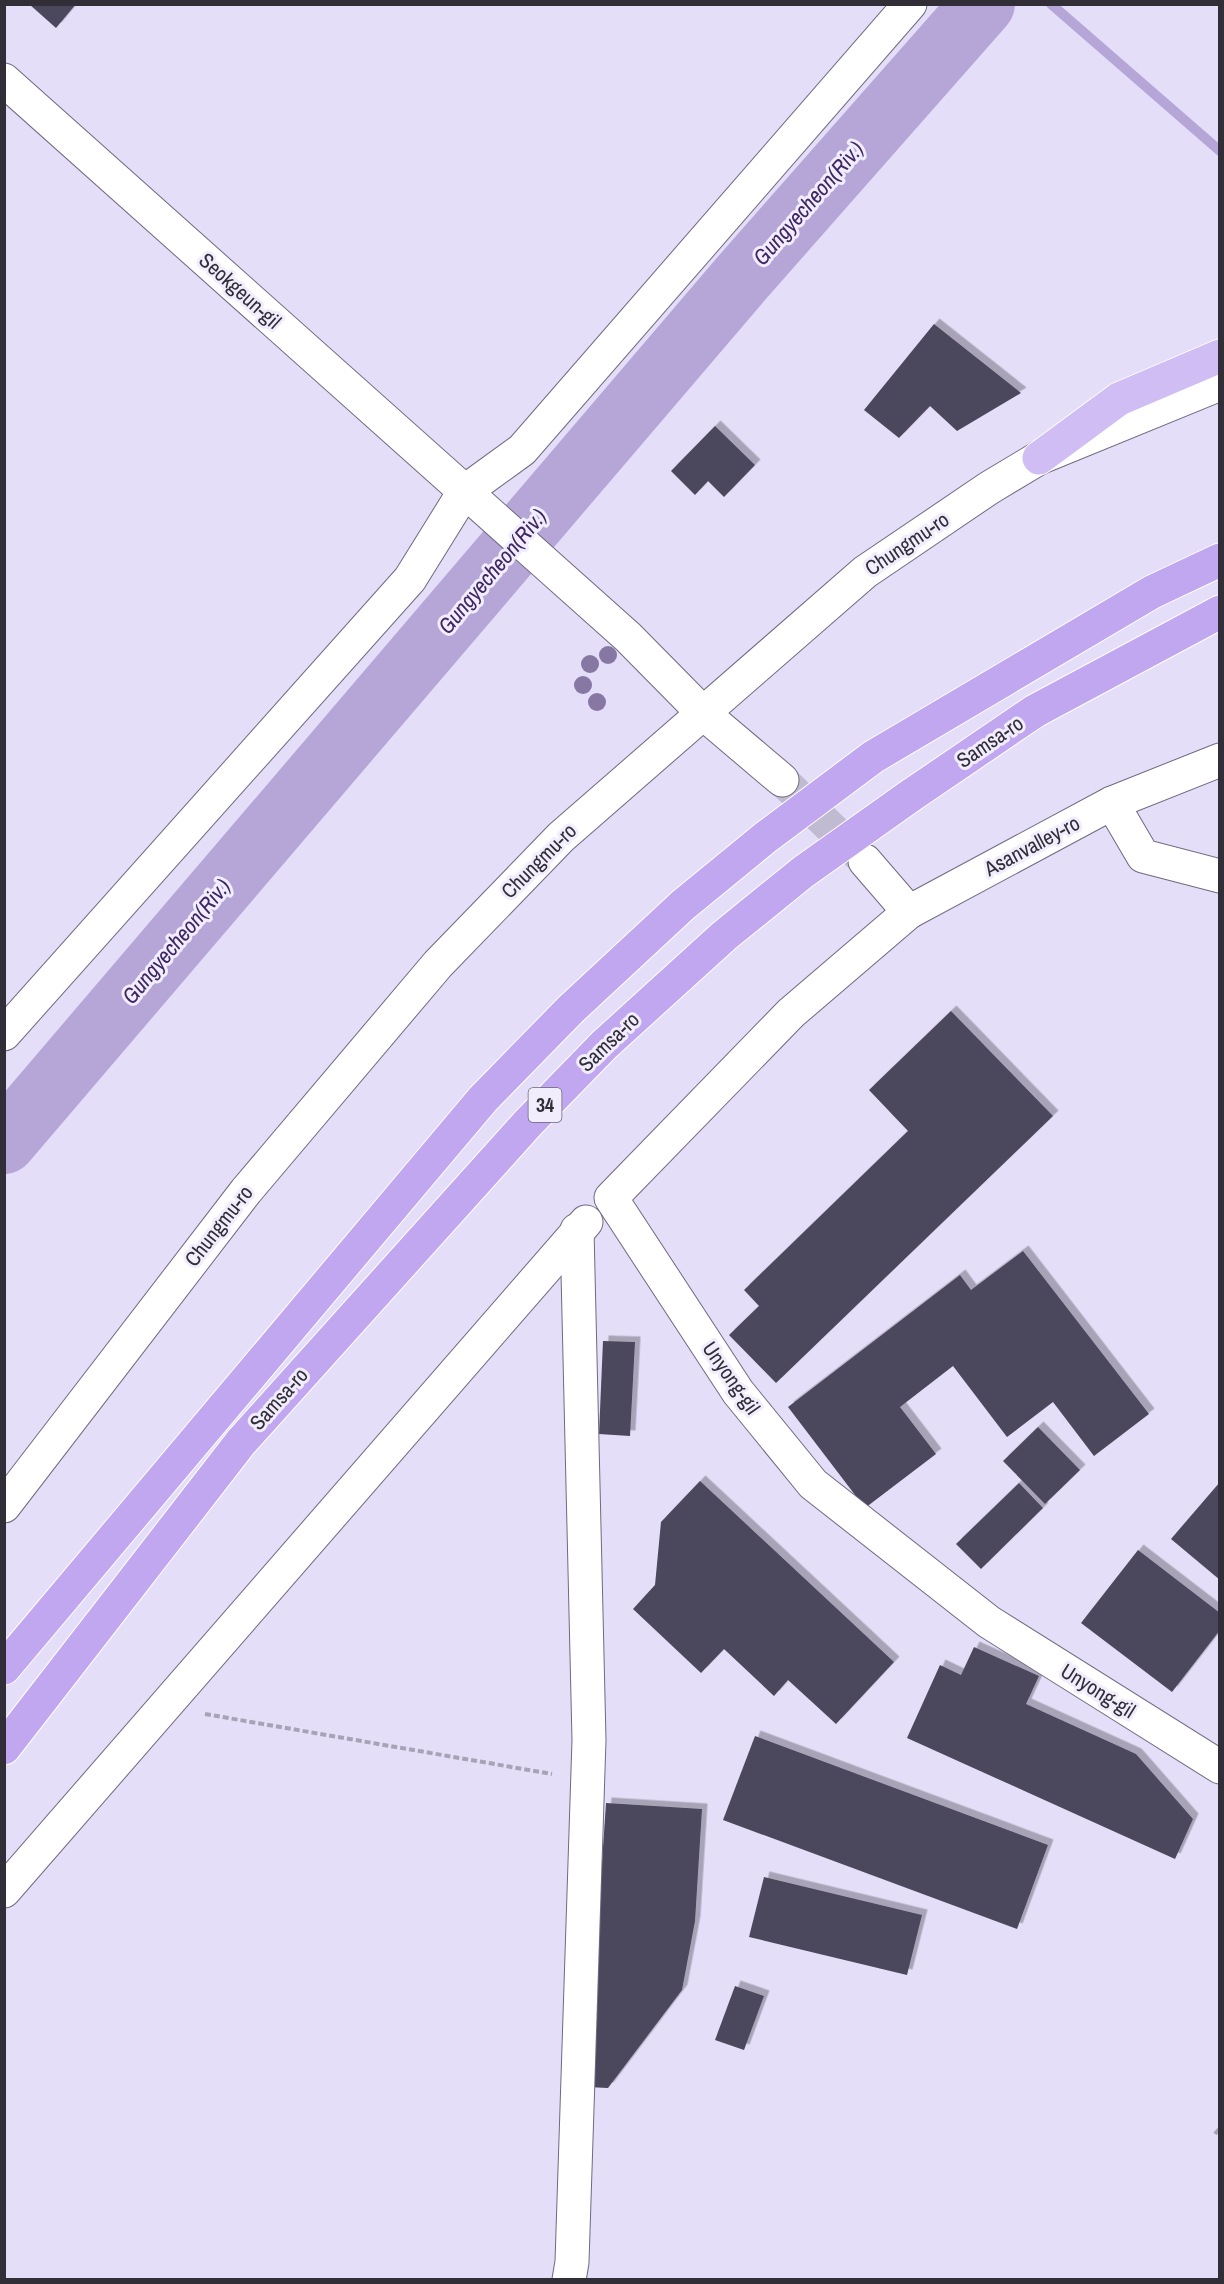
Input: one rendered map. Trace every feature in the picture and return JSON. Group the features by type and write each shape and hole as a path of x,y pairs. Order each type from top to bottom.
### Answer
{"highway":[{"name":"Samsa-ro","path":"4,1668 475,1107 571,1010 692,898 766,837 873,757 1152,592 1220,558"},
{"name":"Samsa-ro","path":"4,1748 241,1442 520,1132 604,1045 724,936 804,872 910,796 1035,711 1220,612"}],"main road":[{"path":"1040,458 1119,399 1220,356"}],"street":[{"path":"4,1034 410,579 469,496 522,450 910,4"},
{"name":"Seokgeun-gil","path":"4,80 627,637 704,714"},
{"name":"Chungmu-ro","path":"4,1506 246,1191 438,964 561,837 865,572 989,488 1040,458 1220,384"},
{"path":"704,714 782,780"},
{"name":"Asanvalley-ro","path":"909,912 1112,803 1220,760"},
{"path":"1112,803 1143,856 1220,876"},
{"path":"4,1891 578,1230 791,1013 909,912 866,861"},
{"name":"Unyong-gil","path":"611,1198 738,1392 813,1484 989,1622 1220,1767"},
{"path":"569,2280 573,2250 589,1729 578,1230"}],"path":[{"path":"162,1707 587,1780"},
{"path":"1215,2134 1220,2128"}],"building":[{"path":"29,4 76,4 56,28"},
{"path":"934,324 1021,393 957,431 930,406 899,438 864,410"},
{"path":"715,426 755,465 724,497 708,481 695,495 671,471"},
{"path":"951,1011 1053,1116 776,1383 729,1335 759,1306 744,1290 908,1131 869,1090"},
{"path":"1023,1251 1149,1414 1094,1456 1053,1402 1007,1437 953,1366 900,1407 936,1454 865,1508 788,1407 960,1275 971,1290"},
{"path":"603,1341 635,1342 630,1436 599,1434"},
{"path":"1038,1427 1080,1470 1045,1504 1003,1461"},
{"path":"700,1481 894,1662 836,1724 788,1680 774,1696 724,1649 701,1673 633,1609 655,1585 661,1522"},
{"path":"1220,1482 1220,1580 1171,1539"},
{"path":"1019,1483 1043,1508 981,1569 956,1544"},
{"path":"1138,1550 1220,1613 1220,1630 1172,1692 1081,1623"},
{"path":"974,1647 1039,1676 1026,1704 1136,1754 1193,1819 1175,1859 907,1738 940,1665 961,1675"},
{"path":"755,1736 1048,1845 1017,1929 723,1820"},
{"path":"606,1803 702,1809 695,1921 682,1990 608,2088 587,2087"},
{"path":"764,1877 922,1915 907,1975 749,1937"},
{"path":"735,1986 764,1996 744,2050 715,2040"}],"waterway":[{"name":"Gungyecheon(Riv.)","path":"4,1142 740,280 983,4"},
{"path":"1051,4 1220,151"}],"tunnel":[{"path":"782,780 864,860"}]}
